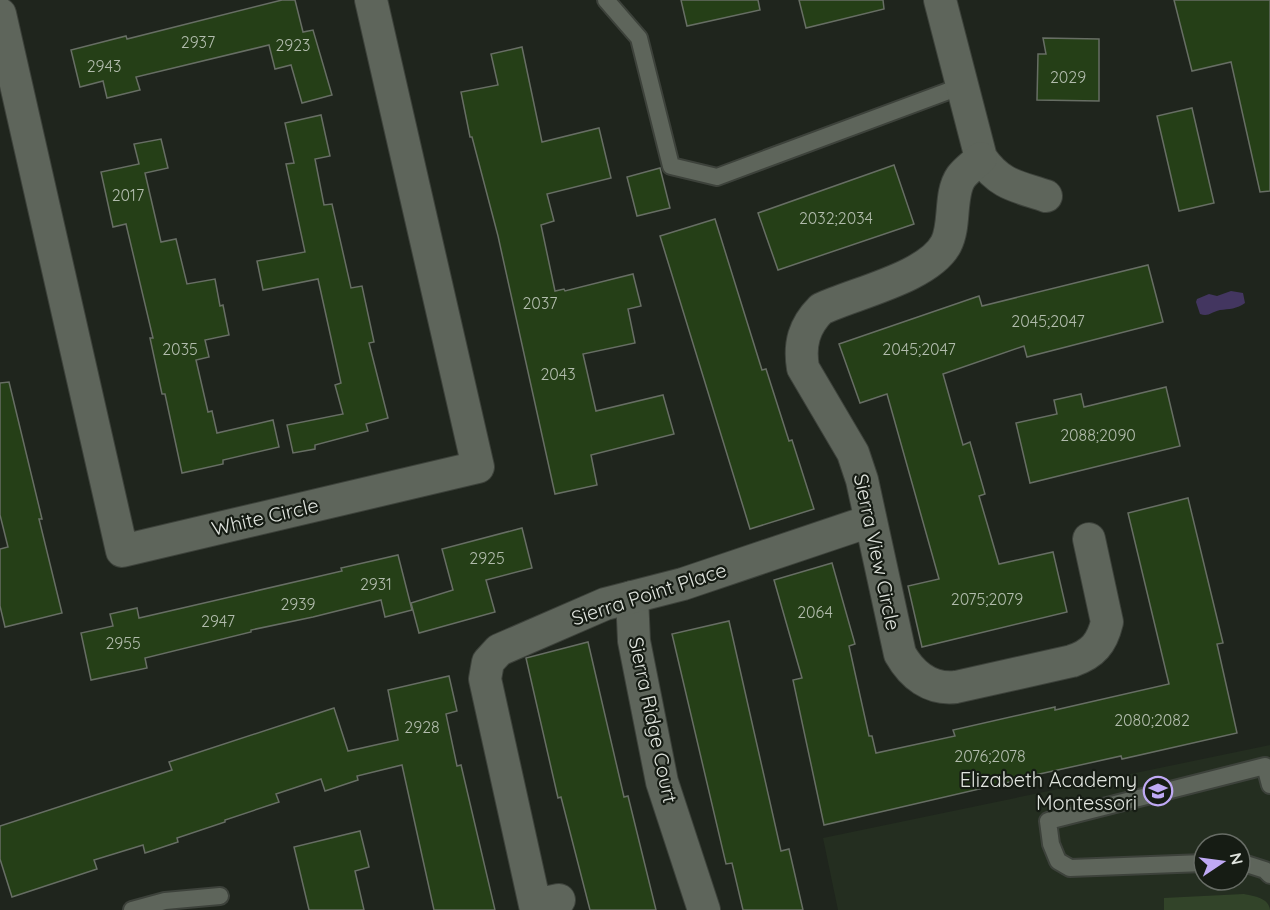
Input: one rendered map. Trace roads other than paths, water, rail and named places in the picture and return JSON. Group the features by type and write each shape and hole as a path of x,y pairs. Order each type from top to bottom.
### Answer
{"street":[{"name":"White Circle","path":"0,14 122,551 478,467 371,0"},
{"path":"940,0 981,158 992,173 1001,180 1046,196"},
{"name":"Sierra View Circle","path":"981,158 961,177 956,188 951,231 939,255 918,271 821,309 804,331 801,355 803,368 857,462 900,654 914,674 925,682 946,688 1072,661 1093,651 1104,635 1107,622 1089,539"},
{"name":"Sierra Point Place","path":"559,900 535,904 485,679 489,662 499,650 605,604 683,584 870,521"},
{"name":"Sierra Ridge Court","path":"632,597 634,641 662,782 704,910"}],"lane":[{"path":"606,0 639,38 671,166 717,177 962,86"},
{"path":"1192,863 1070,868 1058,861 1051,844 1048,821 1265,765 1270,785"},
{"path":"1252,866 1265,870 1270,875"},
{"path":"132,910 165,901 220,896"}],"place":[{"name":"Elizabeth Academy Montessori","path":"1158,791"}]}
